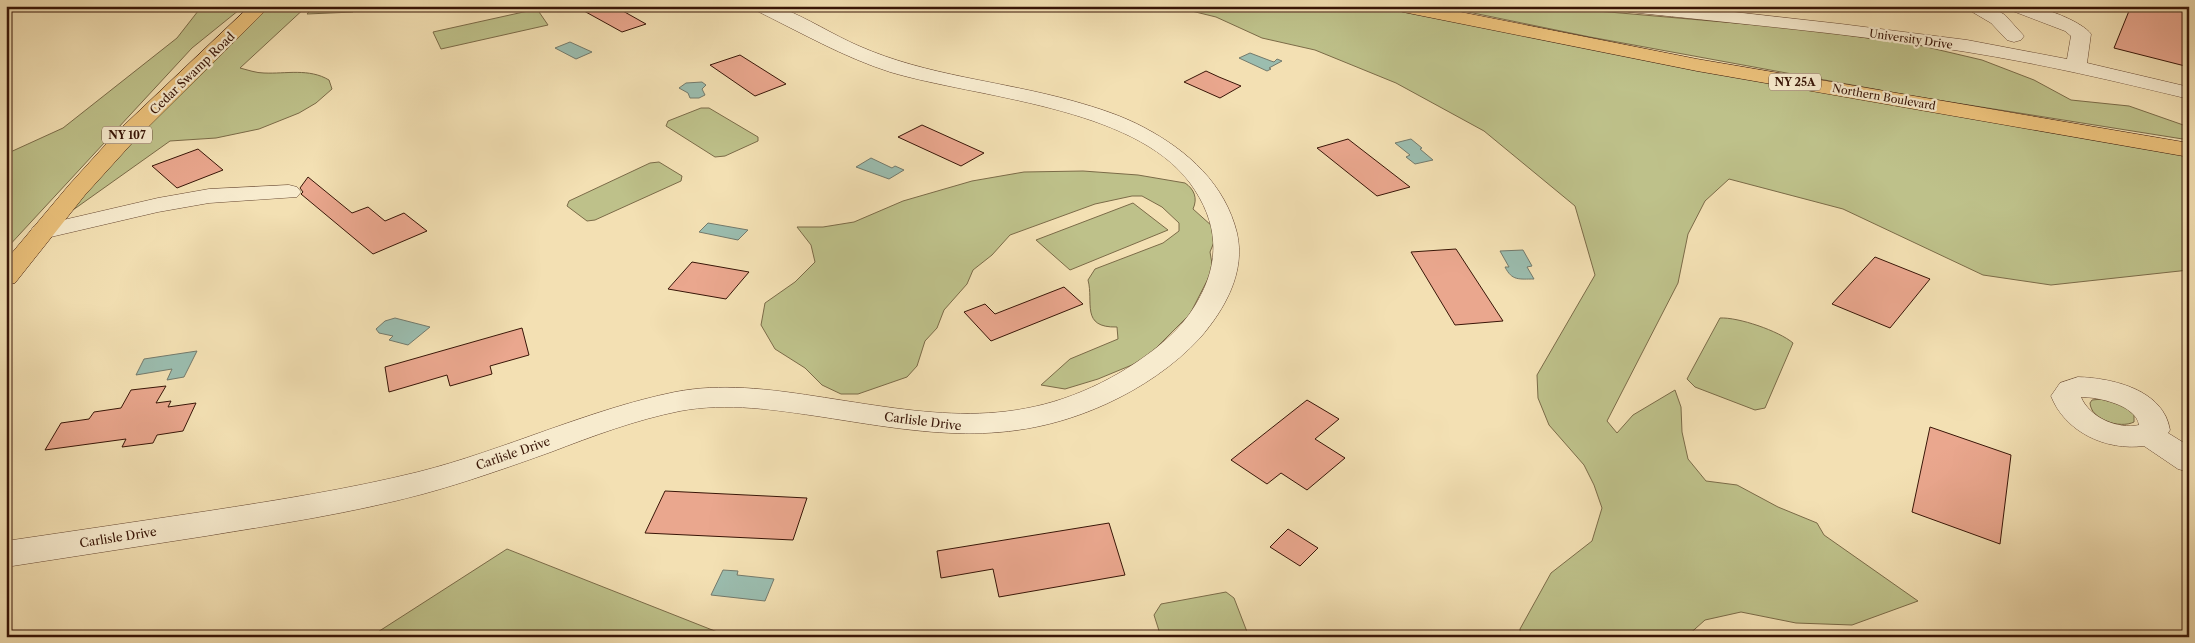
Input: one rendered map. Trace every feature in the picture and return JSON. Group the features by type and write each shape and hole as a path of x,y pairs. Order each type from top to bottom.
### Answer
{"main road":[{"name":"Cedar Swamp Road","path":"6,276 77,190 126,136 261,6"},
{"name":"Northern Boulevard","path":"1403,6 1700,65 2189,150"}],"street":[{"name":"Carlisle Drive","path":"6,554 280,512 378,493 485,464 622,414 682,400 726,397 770,399 918,421 967,426 1028,421 1062,412 1086,402 1142,373 1172,350 1205,313 1228,268 1221,218 1206,190 1190,169 1162,146 1118,122 1071,107 937,78 894,66 861,54 762,6"},
{"name":"University Drive","path":"1629,6 1664,8 1968,46 2045,60 2189,94"},
{"path":"1976,6 1998,19 2014,36"},
{"path":"2017,6 2036,15 2072,27 2081,34 2076,67"},
{"path":"2036,15 2050,26 2052,34 2045,60"},
{"path":"42,232 158,205 208,196 289,192"},
{"path":"2150,435 2189,461"}],"green space":[{"path":"202,6 244,6 192,48 6,249 6,154 63,128 177,38"},
{"path":"261,6 307,6 240,68 261,73 297,72 314,74 329,80 332,89 316,103 299,113 259,129 216,138 170,141 42,232"},
{"path":"314,6 358,6 353,12 307,14"},
{"path":"1171,6 1403,6 2189,150 2189,270 2051,285 1983,275 1843,209 1729,179 1705,201 1688,234 1678,283 1607,421 1617,433 1633,415 1675,390 1681,407 1682,432 1688,459 1706,481 1737,485 1778,507 1817,523 1824,535 1918,601 1852,625 1796,623 1741,612 1705,620 1686,637 1520,637 1520,629 1551,573 1592,541 1602,508 1594,485 1584,465 1549,425 1538,398 1537,375 1595,275 1575,206 1484,131 1396,83 1315,50 1262,38 1216,17"},
{"path":"1439,6 1540,6 1804,29 1918,45 1982,60 2034,80 2071,100 2129,106 2189,127 2189,140 1912,96 1590,37"},
{"path":"537,9 548,25 441,49 433,32"},
{"path":"701,108 709,108 758,137 758,141 725,156 715,157 666,126 668,121"},
{"path":"659,162 682,176 681,181 595,220 587,221 567,206 569,201 650,163"},
{"path":"1083,171 1138,175 1185,183 1194,194 1193,209 1212,226 1214,242 1210,252 1213,269 1190,314 1144,360 1098,379 1065,389 1041,385 1070,359 1118,339 1117,327 1098,323 1093,318 1091,312 1088,280 1095,269 1163,243 1179,231 1179,223 1162,207 1142,196 1132,196 1095,204 1010,235 992,255 973,270 967,284 944,310 937,328 925,341 917,366 907,377 858,394 841,394 822,385 805,368 775,349 761,325 765,303 795,282 815,262 811,245 797,227 823,227 854,222 903,201 972,181 1024,172"},
{"path":"1133,203 1168,230 1070,270 1036,240"},
{"path":"1720,318 1728,318 1758,326 1787,338 1793,343 1765,408 1755,410 1695,387 1687,379"},
{"path":"2102,399 2124,406 2134,415 2134,422 2114,424 2095,414 2090,403 2092,400"},
{"path":"507,549 730,637 370,637"},
{"path":"1226,592 1234,598 1249,637 1161,637 1154,615 1161,604"}],"shaded area":[{"path":"570,42 592,52 576,59 555,48"},
{"path":"1250,53 1274,62 1277,59 1282,61 1267,71 1239,58"},
{"path":"702,82 706,85 702,89 705,95 699,98 690,98 688,93 679,88 686,83"},
{"path":"1411,139 1433,160 1415,164 1406,157 1410,155 1395,143"},
{"path":"871,158 892,168 895,166 904,170 889,179 856,167"},
{"path":"708,223 748,230 738,240 699,232"},
{"path":"1523,250 1532,266 1527,267 1534,279 1520,279 1510,275 1505,267 1509,267 1500,251"},
{"path":"395,318 430,327 408,345 389,340 393,336 379,333 376,329 385,321"},
{"path":"197,351 184,377 167,380 172,369 136,375 144,359"},
{"path":"723,570 738,571 737,575 774,579 765,601 711,595"}],"building":[{"path":"575,6 614,6 646,24 622,32"},
{"path":"2131,6 2178,6 2177,9 2189,12 2189,67 2114,48"},
{"path":"740,55 786,84 755,96 710,65"},
{"path":"1206,71 1241,86 1220,98 1184,82"},
{"path":"922,125 984,153 961,166 898,137"},
{"path":"1348,139 1410,187 1377,196 1317,148"},
{"path":"198,149 223,170 177,188 152,166"},
{"path":"308,177 352,213 368,207 385,221 404,213 427,231 373,254 301,194 303,192 300,188"},
{"path":"1456,249 1503,321 1455,325 1411,252"},
{"path":"1875,257 1930,279 1890,328 1832,304"},
{"path":"692,262 749,272 726,299 668,289"},
{"path":"1064,287 1083,304 991,341 964,312 985,304 995,314"},
{"path":"522,328 529,355 490,366 492,374 450,386 447,375 389,392 385,367"},
{"path":"166,386 156,403 171,401 168,407 196,403 183,431 157,435 153,443 122,447 126,439 45,450 61,423 89,419 94,412 121,408 131,390"},
{"path":"1307,400 1339,419 1315,439 1345,458 1307,490 1281,473 1267,484 1231,460"},
{"path":"1930,427 2011,455 2000,544 1912,512"},
{"path":"665,491 807,498 793,540 645,533"},
{"path":"1109,523 1125,575 999,597 993,569 941,578 937,551"},
{"path":"1288,529 1318,548 1300,566 1270,547"}]}
